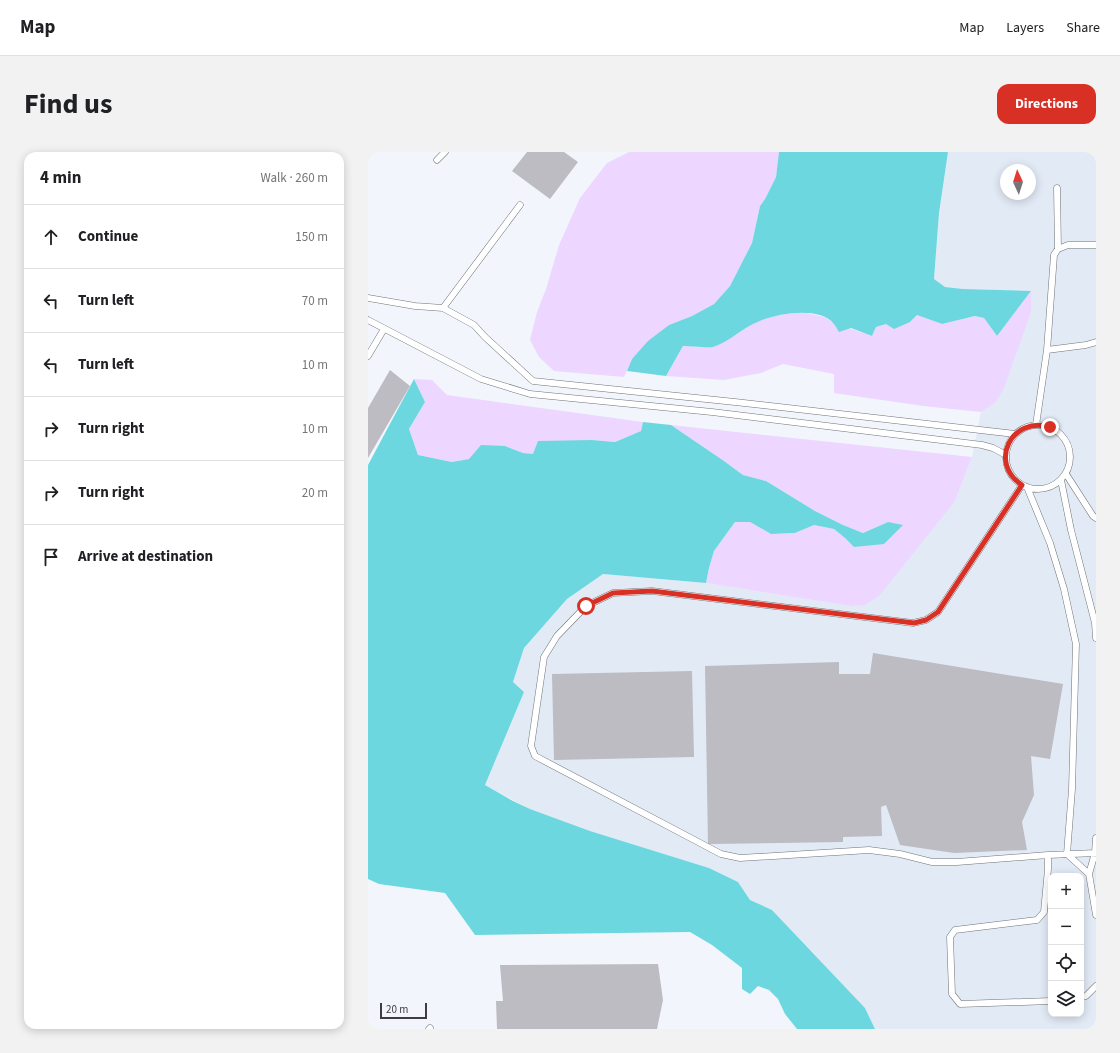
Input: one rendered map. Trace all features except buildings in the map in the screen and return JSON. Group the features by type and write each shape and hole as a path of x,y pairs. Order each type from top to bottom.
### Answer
{"lane":[{"path":"437,160 445,152"},
{"path":"1057,188 1058,249"},
{"path":"443,308 520,205"},
{"path":"1036,425 1047,350 1054,255 1058,249 1068,245 1096,245"},
{"path":"368,298 415,306 443,308 474,325 533,381 735,402 1015,434"},
{"path":"368,320 481,379 530,394 712,412 982,445 993,448 1006,455"},
{"path":"368,356 384,329"},
{"path":"1047,350 1086,345 1096,342"},
{"path":"1036,425 1050,427 1056,430 1066,440 1069,447 1070,461 1066,474 1061,480 1049,487 1035,489 1025,486 1012,476 1008,470 1006,455 1007,447 1015,434 1025,428 1036,425"},
{"path":"1066,474 1093,516 1096,518"},
{"path":"1061,480 1071,530 1095,623 1096,638"},
{"path":"1025,486 1050,543 1064,589 1076,644 1072,781 1067,854"},
{"path":"1025,486 938,612 926,620 914,623 652,591 613,593 586,606 557,636 544,657 531,746 535,756 720,854 740,858 868,850 900,854 932,862 957,862 1096,853"},
{"path":"1096,838 1096,853 1089,874 1096,915"},
{"path":"1067,854 1089,874"},
{"path":"1048,855 1044,912 1037,920 955,930 950,937 952,994 960,1004 1048,1001"},
{"path":"1084,997 1096,986"}],"shaded area":[{"path":"629,152 779,152 776,177 760,206 752,243 730,286 714,304 692,316 669,325 632,359 624,377 554,371 539,357 530,340 537,312 546,289 559,245 580,198 607,163"},
{"path":"948,152 1096,152 1096,1029 875,1029 865,1008 772,910 750,900 738,882 709,868 590,831 530,809 485,785 524,692 513,682 524,648 567,599 603,574 706,583 851,606 955,501 972,457 981,412 995,403 1031,312 1031,291 945,287 934,279 939,213"},
{"path":"1031,291 1031,312 1004,388 995,403 981,412 923,406 834,393 834,374 783,364 761,373 724,380 666,376 683,346 713,347 736,335 752,324 771,316 802,312 824,317 834,323 872,336 876,327 886,324 910,322 917,315 942,324 975,316 984,318 997,336"},
{"path":"414,379 432,380 447,395 643,422 641,431 615,442 592,440 533,454 523,453 505,446 469,459 452,462 418,455 409,429 425,402"},
{"path":"671,425 972,457 955,501 879,596 865,605 851,606 706,583 714,551 735,522 750,522 771,534 795,533 814,525 834,529 854,547 888,522 863,533 843,525 815,511 766,481 743,475"}],"water":[{"path":"779,152 948,152 939,213 934,279 945,287 1031,291 997,336 984,318 975,316 942,324 917,315 910,322 894,329 886,324 876,327 872,336 851,328 839,332 835,325 827,318 807,313 795,313 761,320 723,343 713,347 683,346 666,376 627,371 632,359 648,341 669,325 692,316 714,304 730,286 752,243 760,206 776,177"},
{"path":"414,379 425,402 409,429 418,455 452,462 469,459 481,445 505,446 523,453 533,454 538,441 592,440 615,442 641,431 643,422 671,425 743,475 766,481 815,511 843,525 863,533 888,522 903,525 884,544 854,547 834,529 814,525 795,533 771,534 750,522 735,522 714,551 706,583 603,574 567,599 524,648 513,682 524,692 485,785 530,809 590,831 709,868 738,882 750,900 772,910 865,1008 875,1029 797,1029 785,1014 778,999 769,990 758,986 750,994 742,989 742,968 712,945 690,932 475,935 445,893 379,884 368,879 368,465"}],"route":[{"path":"586,606 613,593 652,591 914,623 926,620 938,612 1022,485 1008,470 1006,455 1010,440 1020,430 1031,426 1043,425 1050,427"}]}
